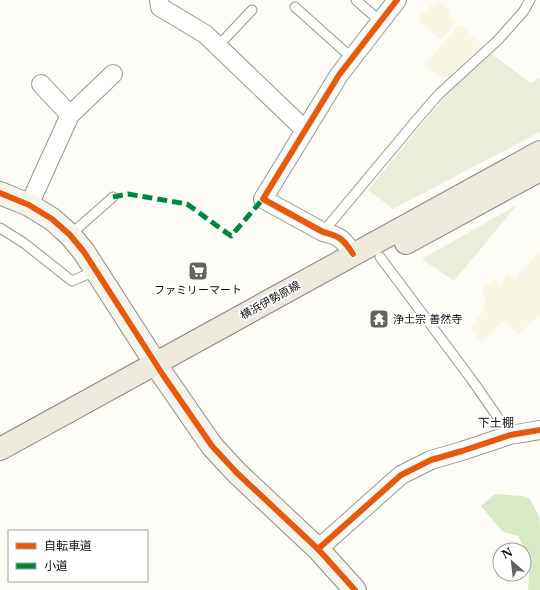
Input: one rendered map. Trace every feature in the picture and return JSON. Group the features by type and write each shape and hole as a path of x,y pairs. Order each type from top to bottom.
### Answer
{"main road":[{"name":"横浜伊勢原線","path":"0,465 353,254 540,152"},
{"name":"横浜伊勢原線","path":"0,449 380,257 540,170"}],"street":[{"path":"158,0 160,7 206,34 305,130"},
{"path":"353,254 346,243 338,237 323,232 263,199 339,75 397,0"},
{"path":"29,205 70,115 113,74"},
{"path":"41,84 70,115"},
{"path":"0,193 29,205 52,219 70,235 84,252 95,271 212,446 237,474 318,549 355,590"},
{"path":"318,549 401,475 431,460 510,435 540,430"}],"lane":[{"path":"356,0 380,21"},
{"path":"323,232 440,94 498,40 523,12 530,0"},
{"path":"295,7 352,58"},
{"path":"218,46 252,10"},
{"path":"70,235 113,197"},
{"path":"0,228 24,243 72,281 95,271"},
{"path":"380,257 472,380 510,435"}],"shaded area":[{"path":"437,0 450,10 448,14 456,21 444,37 440,39 419,21 419,17"},
{"path":"460,25 482,45 447,77 443,78 426,67 426,64 457,26"},
{"path":"540,250 540,315 518,334 504,320 481,342 471,328 485,308 485,300 482,290 494,279 499,284 508,274 515,280"}],"green space":[{"path":"490,53 531,83 539,78 540,79 540,132 393,209 368,190 451,89"},
{"path":"517,205 454,281 422,259"},
{"path":"495,494 523,496 530,499 539,517 540,525 540,590 528,590 529,582 532,582 532,542 521,542 518,536 503,532 481,506"}],"marked path":[{"path":"113,197 128,194 187,204 231,236 263,199"}],"cycle path":[{"path":"353,254 347,245 338,237 323,232 263,199 339,75 397,0"},
{"path":"0,193 29,205 52,219 70,235 84,252 163,375 212,446 237,473 318,549 355,590"},
{"path":"318,549 401,475 431,460 510,435 540,430"}],"place":[{"name":"ファミリーマート","path":"198,271"},
{"name":"浄土宗 善然寺","path":"379,319"}],"district":[{"name":"下土棚","path":"496,423"}]}
